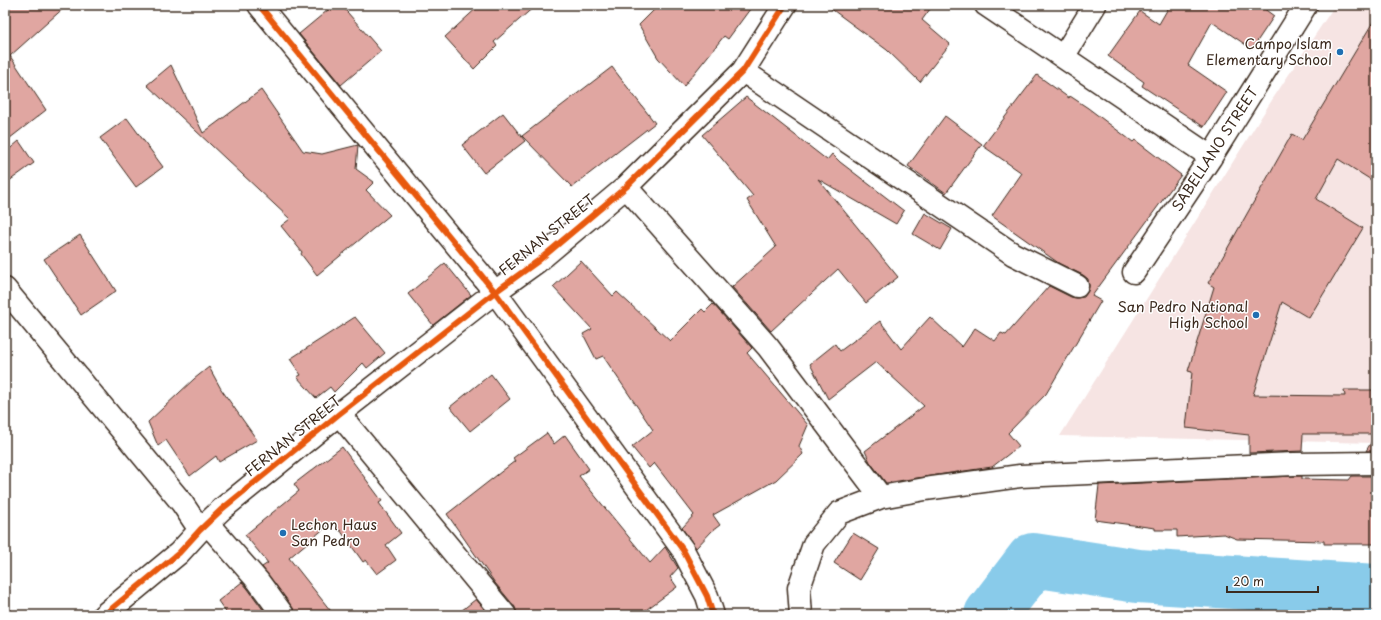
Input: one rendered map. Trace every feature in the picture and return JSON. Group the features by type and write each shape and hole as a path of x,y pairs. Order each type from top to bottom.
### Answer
{"street":[{"path":"259,5 495,292 683,550 707,596 714,615"},
{"name":"FERNAN STREET","path":"104,615 179,553 222,509 339,414 495,292 538,261 626,187 743,71 785,5"},
{"path":"986,5 1211,157"},
{"path":"1063,56 1095,5"},
{"name":"SABELLANO STREET","path":"1134,272 1211,157 1306,5"},
{"path":"743,71 1013,254 1077,286"},
{"path":"626,187 768,347 882,497"},
{"path":"5,290 182,503 258,581 283,615"},
{"path":"339,414 505,615"},
{"path":"801,615 799,588 814,544 839,514 882,497 925,489 1020,476 1294,464 1376,463"}],"shaded area":[{"name":"San Pedro National High School","path":"1335,5 1376,5 1376,443 1060,436 1272,100"}],"building":[{"path":"5,5 67,5 10,56 46,110 5,142"},
{"path":"334,5 341,5 381,51 341,85 299,34"},
{"path":"480,5 536,5 494,42 497,46 474,69 445,37"},
{"path":"659,5 753,5 728,39 724,36 684,86 658,58 639,25"},
{"path":"826,5 933,5 922,20 950,44 920,82 887,50"},
{"path":"1170,5 1259,5 1274,16 1252,49 1212,22 1188,65 1227,92 1204,127 1142,86 1144,82 1108,56 1140,11 1159,24"},
{"path":"1376,17 1376,183 1338,159 1316,199 1363,228 1309,318 1282,302 1253,395 1345,396 1344,390 1376,390 1376,434 1303,434 1302,451 1249,453 1249,435 1186,428 1192,372 1188,371 1214,287 1208,283 1292,134 1302,140"},
{"path":"171,65 203,133 261,90 303,151 322,154 358,145 356,169 374,182 366,190 390,215 317,275 301,254 302,252 281,226 290,219 147,85"},
{"path":"612,67 655,123 572,187 522,136"},
{"path":"1037,75 1069,98 1070,96 1088,108 1133,142 1135,140 1181,175 1092,296 1101,301 1046,394 1008,433 1019,446 992,467 886,483 870,462 865,451 924,406 876,362 828,399 810,364 835,344 840,351 880,321 901,349 930,317 962,347 975,328 995,341 1001,333 1006,335 1049,286 1071,297 1077,298 1084,297 1088,291 1088,279 1083,275 1060,264 992,216 1022,173 983,146"},
{"path":"746,97 827,160 832,154 840,162 904,211 896,224 818,179 898,277 866,303 838,269 771,331 732,287 776,247 747,200 753,196 702,135"},
{"path":"503,113 525,141 484,173 462,145"},
{"path":"945,116 982,144 946,193 908,166"},
{"path":"127,118 163,167 136,187 100,138"},
{"path":"19,141 34,163 5,184 5,153"},
{"path":"925,213 952,229 940,250 913,234"},
{"path":"80,235 116,291 81,315 44,259"},
{"path":"581,261 613,296 617,292 670,341 702,309 705,312 713,304 752,348 747,353 808,425 799,446 803,454 776,480 713,515 720,525 712,531 696,548 682,528 694,515 654,463 649,468 632,447 653,430 603,356 596,359 583,334 592,329 553,287"},
{"path":"445,263 471,295 433,325 408,294"},
{"path":"355,317 385,353 367,368 363,363 334,392 330,387 316,398 297,377 301,375 290,359"},
{"path":"209,367 221,389 257,440 219,462 216,456 190,476 166,440 158,446 148,422"},
{"path":"491,374 510,399 470,431 450,407"},
{"path":"547,433 554,444 565,435 589,469 579,476 650,563 665,547 678,568 670,577 677,587 639,615 517,615 515,607 495,583 447,514 515,461 513,458"},
{"path":"1376,434 1376,451 1366,451"},
{"path":"342,447 382,501 379,503 401,533 386,545 396,560 377,574 366,560 363,562 340,530 339,531 332,522 289,558 334,615 295,615 293,608 262,567 268,563 245,535 299,491 294,484"},
{"path":"1302,476 1302,479 1349,480 1352,476 1376,476 1376,544 1324,544 1324,541 1237,539 1224,534 1177,537 1177,530 1155,530 1155,528 1095,520 1099,485"},
{"path":"853,533 879,549 860,580 834,563"},
{"path":"242,582 267,615 228,615 218,601"},
{"path":"476,599 489,615 456,615"}],"waterway":[{"path":"991,615 1033,560 1138,576 1376,591"}],"cycle path":[{"path":"259,5 495,292 683,550 707,596 713,615"},
{"path":"104,615 179,553 222,509 339,414 495,292 538,261 626,187 743,71 785,5"}],"place":[{"name":"Campo Islam Elementary School","path":"1340,52"},
{"name":"San Pedro National High School","path":"1256,315"},
{"name":"Lechon Haus San Pedro","path":"283,533"}]}
